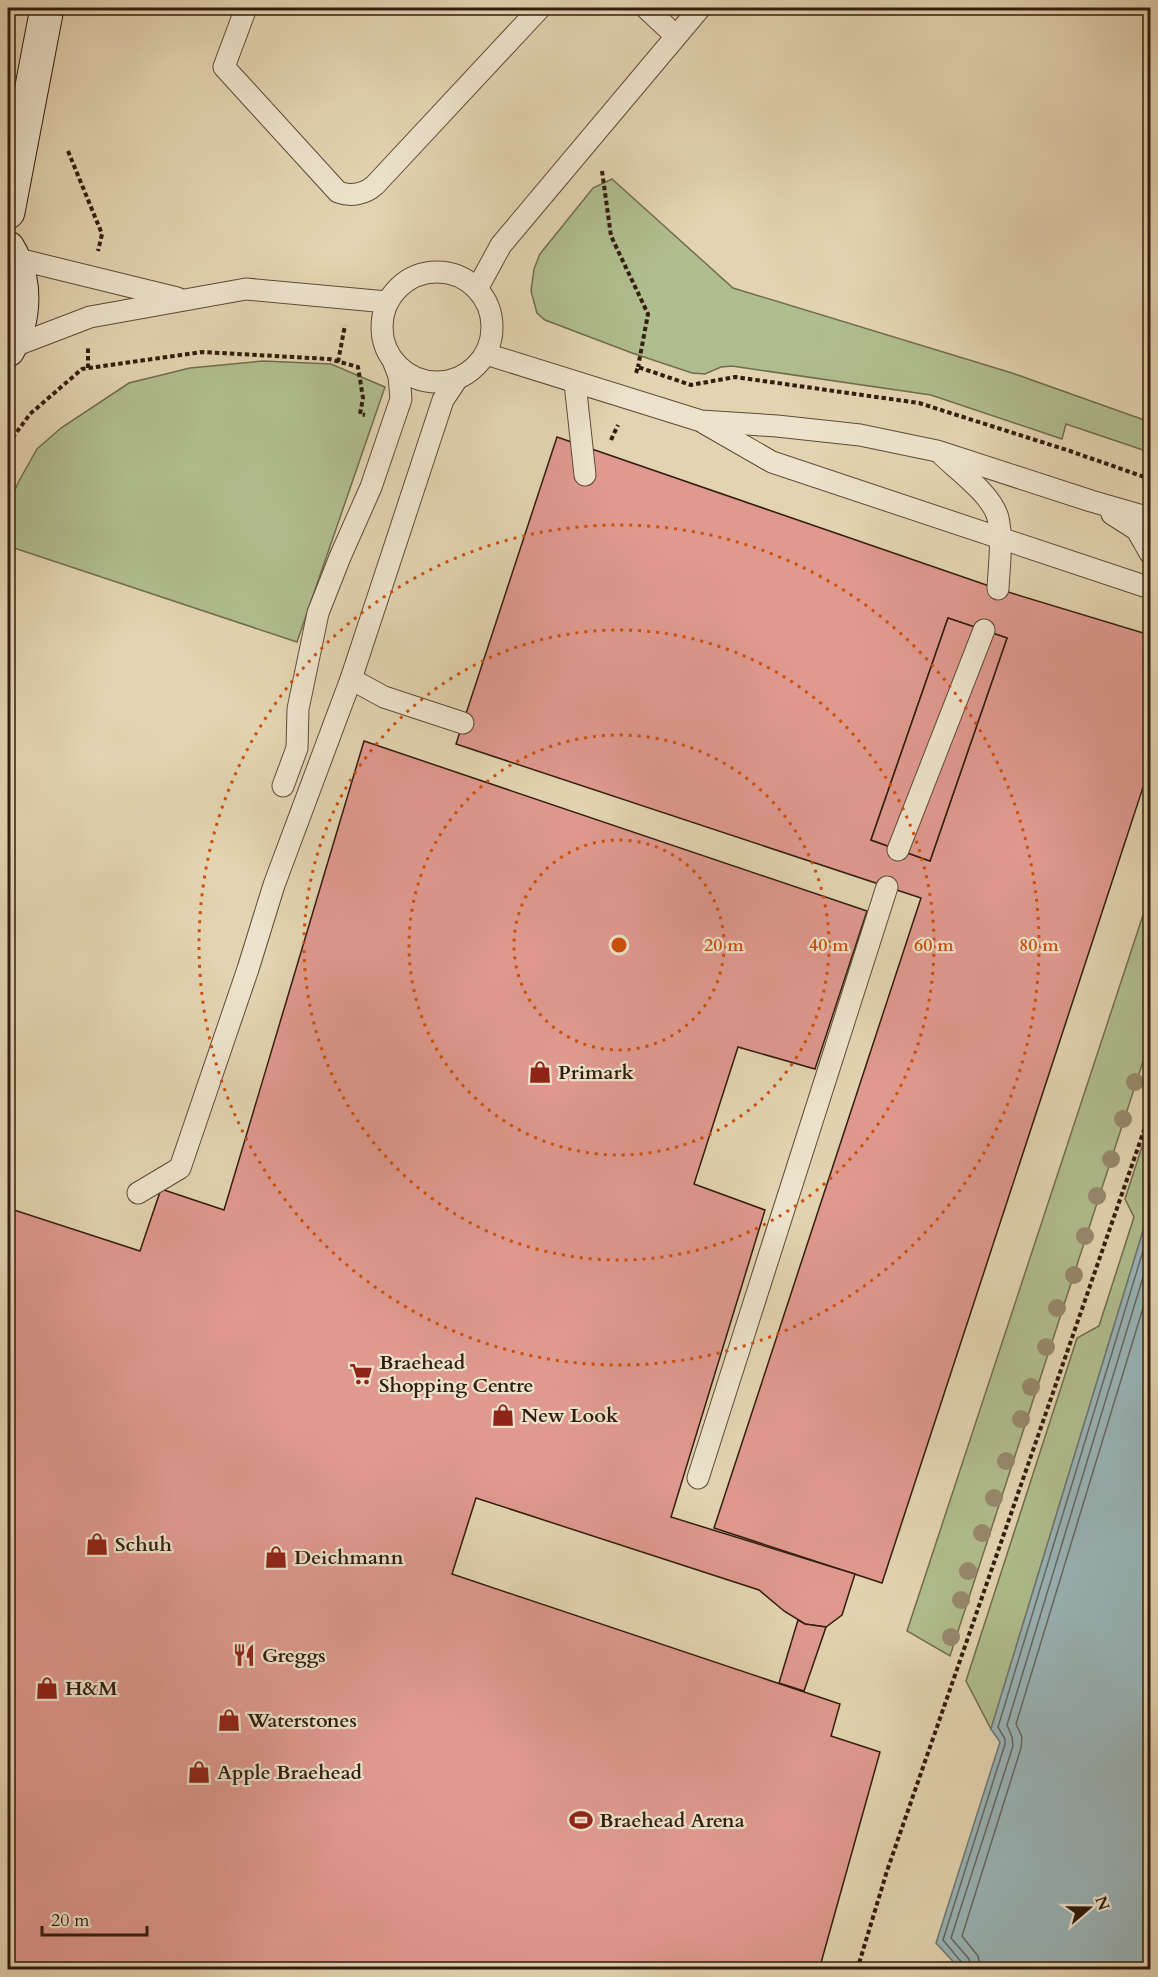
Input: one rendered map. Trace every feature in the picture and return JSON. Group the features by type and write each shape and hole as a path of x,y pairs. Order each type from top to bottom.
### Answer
{"street":[{"path":"8,82 46,11"},
{"path":"8,212 46,11"},
{"path":"8,349 21,319 22,286 11,253"}],"lane":[{"path":"246,8 224,67 338,192 348,195 369,191 540,8"},
{"path":"646,8 676,36"},
{"path":"477,289 501,245 700,8"},
{"path":"11,253 185,300"},
{"path":"283,786 297,748 298,709 318,613 371,487 395,423 401,399 399,376 385,349 382,334 382,317 387,302 398,287 412,277 429,272 446,273 463,278 477,289 488,303 492,320 492,338 486,354 474,369 457,379 441,383 423,381 407,375 394,363"},
{"path":"8,349 90,317 246,290 387,302"},
{"path":"486,354 701,421 848,434 937,451 1150,518"},
{"path":"138,1194 180,1168 274,885 351,680 443,400 457,379"},
{"path":"575,383 585,475"},
{"path":"701,421 772,462 1150,588"},
{"path":"937,451 987,498 998,517 1000,538 998,589"},
{"path":"1091,501 1137,530 1150,553"},
{"path":"898,850 984,630"},
{"path":"351,680 384,697 464,723"},
{"path":"698,1478 887,887"}],"path":[{"path":"597,132 611,236 648,314 638,367"},
{"path":"338,362 350,299"},
{"path":"8,444 30,414 82,369 202,352 329,359 358,368 363,398 360,414 395,423"},
{"path":"857,1970 888,1870 1150,1113"}],"green space":[{"path":"612,179 733,288 1012,373 1150,422 1150,463 1144,461 1146,451 1066,424 1062,439 931,395 732,366 721,367 705,374 692,373 545,320 537,313 531,291 534,269 540,254 593,188"},
{"path":"263,361 331,364 385,387 297,642 8,546 8,505 37,449 61,428 129,383 190,368"},
{"path":"1150,894 1150,1040 950,1656 907,1631"},
{"path":"1150,1122 1150,1208 991,1729 966,1681 1077,1338 1099,1326 1134,1217 1125,1199"}],"water":[{"path":"1150,1208 1150,1969 960,1969 936,1943 1000,1742 991,1729"}],"building":[{"path":"557,437 998,589 1150,635 1150,766 882,1583 714,1528 921,898 456,744","holes":["948,618 1007,638 930,861 871,840"]},
{"path":"948,618 1007,638 930,861 871,840"},
{"name":"Braehead Shopping Centre","path":"364,741 867,911 815,1069 738,1047 694,1184 765,1210 671,1517 855,1574 842,1615 826,1627 805,1624 784,1611 759,1590 476,1498 452,1574 840,1704 831,1736 880,1752 819,1970 8,1970 8,1208 140,1251 161,1189 224,1210"},
{"path":"798,1620 805,1624 826,1627 804,1691 779,1683"}],"place":[{"name":"Primark","path":"540,1072"},
{"name":"Braehead Shopping Centre","path":"361,1374"},
{"name":"New Look","path":"503,1415"},
{"name":"Schuh","path":"97,1544"},
{"name":"Deichmann","path":"276,1557"},
{"name":"Greggs","path":"244,1655"},
{"name":"H&M","path":"47,1688"},
{"name":"Waterstones","path":"229,1720"},
{"name":"Apple Braehead","path":"199,1772"},
{"name":"Braehead Arena","path":"581,1820"}]}
